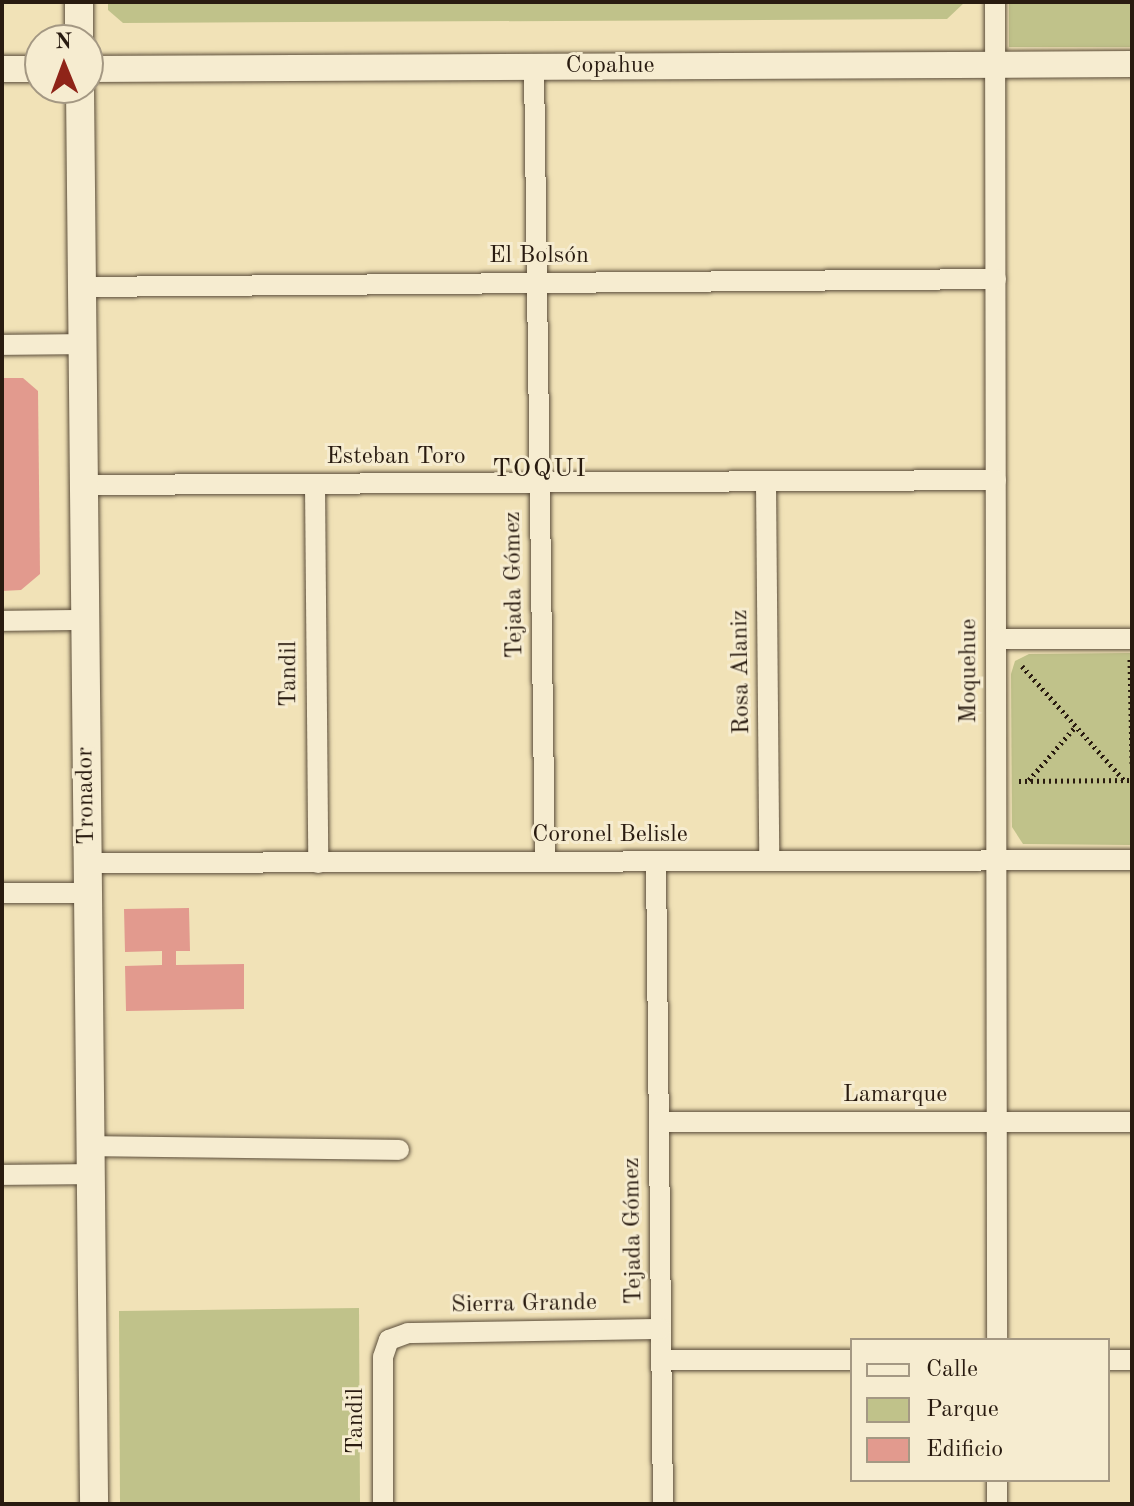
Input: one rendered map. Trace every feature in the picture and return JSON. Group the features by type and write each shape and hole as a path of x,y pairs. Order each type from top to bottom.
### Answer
{"main road":[{"path":"79,2 79,24"},
{"name":"Tronador","path":"80,104 94,1504"}],"street":[{"name":"Moquehue","path":"995,2 997,1338"},
{"name":"Copahue","path":"104,69 1132,64"},
{"name":"Tejada Gómez","path":"534,67 545,862"},
{"path":"2,69 24,69"},
{"name":"El Bolsón","path":"81,287 996,279"},
{"path":"2,345 82,344"},
{"name":"Esteban Toro","path":"84,485 996,480"},
{"name":"Rosa Alaniz","path":"766,482 769,861"},
{"name":"Tandil","path":"315,484 318,863"},
{"path":"2,621 85,620"},
{"path":"996,639 1131,652"},
{"name":"Coronel Belisle","path":"88,863 1132,860"},
{"name":"Tejada Gómez","path":"656,862 663,1504"},
{"path":"2,893 88,893"},
{"name":"Lamarque","path":"659,1122 1132,1122"},
{"path":"91,1146 399,1150"},
{"path":"2,1175 91,1174"},
{"name":"Sierra Grande","path":"389,1340 408,1333 661,1329"},
{"name":"Tandil","path":"383,1504 383,1357 389,1340"},
{"path":"661,1360 850,1360"},
{"path":"1110,1360 1132,1360"},
{"path":"997,1482 997,1504"}],"path":[{"path":"1116,659 1131,652 1132,765"},
{"path":"1022,666 1124,780"},
{"path":"1028,781 1076,726"},
{"path":"1019,765 1019,797"},
{"path":"1019,781 1132,780"}],"green space":[{"path":"108,2 965,2 947,19 123,23 108,10"},
{"path":"1009,2 1132,2 1132,47 1009,47"},
{"path":"1132,653 1132,845 1023,844 1012,827 1011,674 1015,661 1029,654"},
{"path":"359,1308 360,1504 120,1504 119,1311"}],"building":[{"path":"2,378 23,378 38,391 40,574 21,590 2,591"},
{"path":"189,908 190,951 176,951 176,965 244,964 244,1009 126,1011 125,966 162,965 162,951 125,952 124,909"}],"district":[{"name":"TOQUI","path":"540,470"}]}
